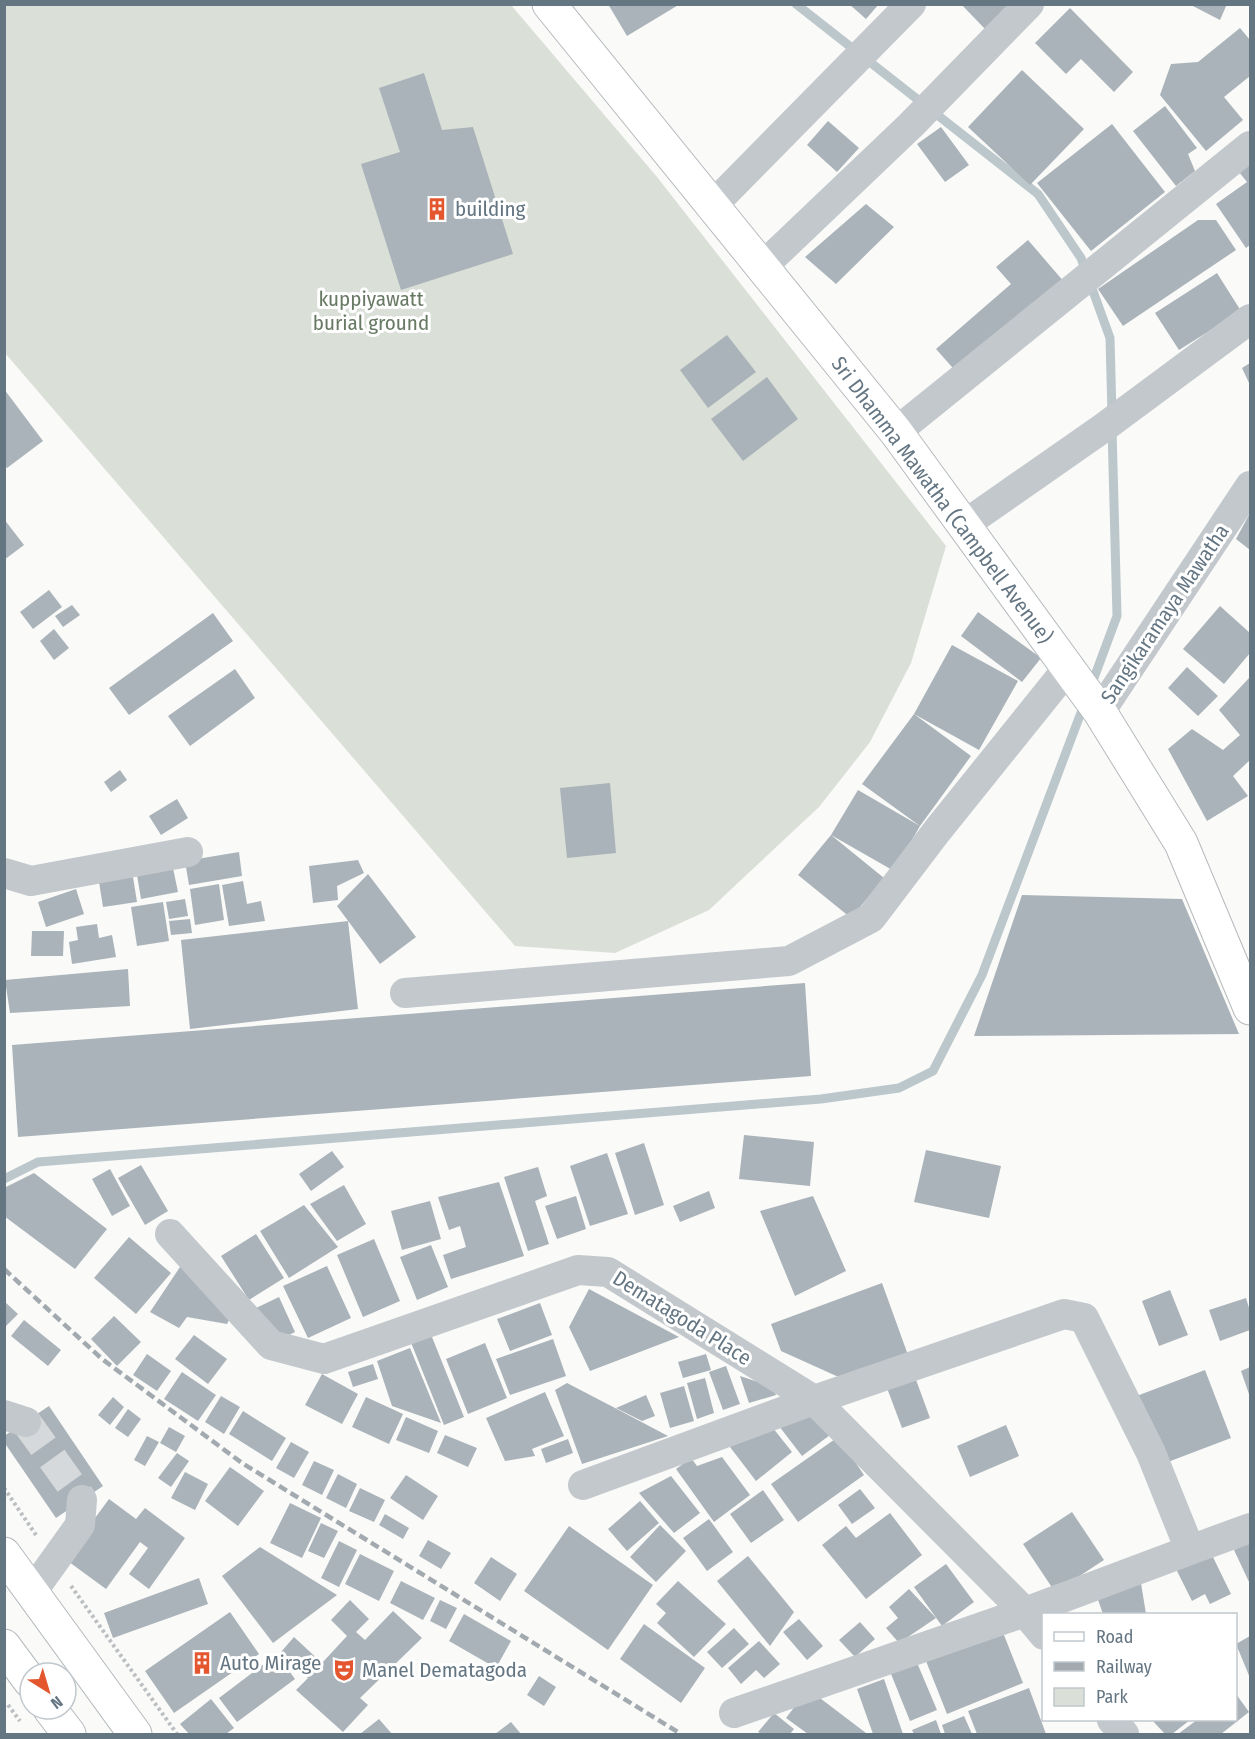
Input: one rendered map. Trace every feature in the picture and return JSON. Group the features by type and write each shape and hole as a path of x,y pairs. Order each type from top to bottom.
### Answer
{"main road":[{"name":"Sri Dhamma Mawatha (Campbell Avenue)","path":"549,4 711,207 896,432 1086,693 1181,843 1251,1008"},
{"path":"4,1554 135,1734"},
{"path":"45,1721 69,1734"}],"street":[{"path":"711,207 911,4"},
{"path":"761,268 927,108 1029,4"},
{"path":"896,432 1251,146"},
{"path":"964,525 1103,428 1251,319"},
{"name":"Sangikaramaya Mawatha","path":"405,993 789,961 871,918 937,831 1086,693 1251,486"},
{"path":"4,873 31,881 189,852"},
{"name":"Dematagoda Place","path":"170,1234 271,1345 324,1359 578,1270 608,1272 814,1400 1025,1612 1042,1633"},
{"path":"583,1485 814,1400 1064,1314 1084,1318 1151,1453 1190,1550"},
{"path":"32,1592 80,1526 82,1500"},
{"path":"734,1713 1025,1612 1251,1528"},
{"path":"1114,1721 1124,1734"}],"path":[{"path":"4,1488 177,1734"},
{"path":"4,1700 18,1707"}],"green space":[{"name":"kuppiyawatt burial ground","path":"4,5 511,5 657,177 946,546 911,663 870,742 819,807 709,910 615,953 515,946 5,353"}],"building":[{"path":"608,4 680,4 627,36"},
{"path":"849,4 879,4 866,19"},
{"path":"961,4 1010,4 985,29"},
{"path":"1189,4 1227,4 1220,20"},
{"path":"1070,8 1133,72 1114,92 1081,59 1066,74 1035,43"},
{"path":"1240,28 1250,40 1250,76 1224,97 1243,120 1206,151 1160,95 1171,64 1198,62"},
{"path":"1022,70 1084,129 1030,185 968,127"},
{"name":"building","path":"424,73 442,130 473,127 513,254 401,290 361,164 400,152 379,88"},
{"path":"1165,106 1197,148 1188,154 1195,171 1176,186 1133,131"},
{"path":"828,121 859,148 837,172 807,145"},
{"path":"1112,124 1165,192 1091,251 1037,183"},
{"path":"941,127 969,165 945,182 917,144"},
{"path":"1250,164 1250,245 1246,248 1216,204 1247,182 1239,172"},
{"path":"866,204 894,227 836,284 805,257"},
{"path":"1198,220 1216,220 1236,250 1123,326 1098,289"},
{"path":"1028,240 1065,283 959,375 936,349 1011,284 996,267"},
{"path":"1217,273 1241,311 1179,350 1155,313"},
{"path":"727,335 756,372 708,408 680,370"},
{"path":"1250,363 1250,385 1242,368"},
{"path":"767,377 798,419 743,461 711,419"},
{"path":"4,389 43,441 7,468 4,465"},
{"path":"1250,513 1250,550 1236,539"},
{"path":"4,519 24,545 4,560"},
{"path":"49,590 62,607 33,629 20,612"},
{"path":"72,605 80,615 63,627 55,616"},
{"path":"1220,606 1250,633 1250,653 1224,684 1183,649"},
{"path":"978,612 1041,658 1022,682 961,636"},
{"path":"213,613 233,641 129,715 109,688"},
{"path":"54,629 69,648 54,660 40,641"},
{"path":"952,645 1018,681 979,750 914,714"},
{"path":"1187,667 1218,696 1198,716 1168,688"},
{"path":"235,669 255,698 190,746 168,716"},
{"path":"1250,677 1250,760 1233,776 1248,796 1207,821 1168,749 1192,729 1223,750 1240,735 1219,710"},
{"path":"914,714 971,756 920,826 862,784"},
{"path":"120,770 127,780 111,792 104,782"},
{"path":"610,783 616,853 567,858 560,788"},
{"path":"858,790 920,826 894,871 831,835"},
{"path":"177,799 188,818 161,835 149,816"},
{"path":"831,835 884,878 851,918 798,875"},
{"path":"239,852 242,876 189,885 185,861"},
{"path":"358,860 364,873 337,886 338,900 313,903 309,866"},
{"path":"173,868 178,892 141,899 137,875"},
{"path":"368,874 416,937 380,964 337,906"},
{"path":"133,877 137,902 103,907 99,882"},
{"path":"243,881 247,904 261,901 265,921 229,926 222,885"},
{"path":"219,884 224,920 195,925 190,889"},
{"path":"76,889 84,914 46,927 38,902"},
{"path":"1022,895 1182,899 1239,1034 974,1036"},
{"path":"185,899 188,916 169,919 166,902"},
{"path":"163,902 169,941 137,946 131,907"},
{"path":"190,919 192,933 171,935 169,921"},
{"path":"348,921 358,1009 190,1029 181,940"},
{"path":"97,924 99,938 112,935 116,957 72,964 69,942 78,940 76,927"},
{"path":"32,931 64,931 63,956 31,956"},
{"path":"128,969 130,1006 10,1013 5,980"},
{"path":"805,983 811,1076 18,1137 12,1045"},
{"path":"744,1135 814,1142 810,1186 739,1179"},
{"path":"644,1143 664,1205 635,1215 615,1153"},
{"path":"926,1150 1001,1166 989,1218 914,1202"},
{"path":"332,1151 344,1167 311,1191 299,1174"},
{"path":"607,1153 628,1214 590,1226 570,1166"},
{"path":"141,1165 168,1211 145,1225 118,1178"},
{"path":"538,1167 547,1196 535,1201 549,1244 528,1251 504,1177"},
{"path":"110,1169 130,1206 112,1216 92,1179"},
{"path":"34,1173 107,1229 75,1269 4,1216 4,1188"},
{"path":"499,1182 524,1256 451,1279 443,1255 466,1247 460,1226 449,1230 438,1197"},
{"path":"344,1185 366,1224 337,1241 310,1204"},
{"path":"709,1191 715,1208 680,1222 673,1206"},
{"path":"576,1196 586,1229 557,1239 545,1206"},
{"path":"813,1196 846,1271 795,1296 760,1211"},
{"path":"430,1201 441,1239 402,1250 391,1211"},
{"path":"304,1205 338,1247 289,1278 260,1231"},
{"path":"256,1234 284,1278 249,1300 221,1256"},
{"path":"129,1237 171,1273 136,1314 94,1278"},
{"path":"374,1239 400,1301 363,1317 337,1255"},
{"path":"431,1245 448,1287 417,1300 400,1257"},
{"path":"184,1261 231,1316 227,1324 187,1317 179,1328 150,1312"},
{"path":"327,1266 351,1318 308,1338 283,1286"},
{"path":"882,1283 908,1355 843,1379 781,1351 771,1324"},
{"path":"589,1289 679,1337 590,1371 569,1327"},
{"path":"1170,1290 1188,1335 1159,1346 1142,1301"},
{"path":"279,1297 295,1332 279,1340 252,1310"},
{"path":"1246,1298 1250,1311 1250,1330 1220,1341 1209,1310"},
{"path":"4,1301 18,1314 4,1328"},
{"path":"540,1303 552,1335 510,1351 497,1319"},
{"path":"114,1316 141,1342 117,1366 91,1339"},
{"path":"24,1320 61,1350 48,1366 11,1336"},
{"path":"430,1332 464,1417 444,1425 410,1340"},
{"path":"194,1335 227,1359 208,1384 175,1359"},
{"path":"553,1339 566,1376 510,1395 496,1359"},
{"path":"485,1343 507,1398 468,1414 446,1359"},
{"path":"410,1348 441,1423 392,1406 377,1361"},
{"path":"147,1354 171,1371 157,1391 133,1375"},
{"path":"706,1354 711,1370 683,1378 678,1362"},
{"path":"373,1364 378,1379 353,1387 348,1372"},
{"path":"726,1366 740,1404 723,1410 709,1372"},
{"path":"1250,1367 1250,1397 1241,1371"},
{"path":"1205,1370 1231,1438 1160,1465 1134,1397"},
{"path":"182,1372 216,1395 198,1421 164,1399"},
{"path":"322,1374 358,1394 342,1424 305,1405"},
{"path":"740,1376 773,1387 776,1395 749,1403"},
{"path":"915,1377 930,1418 902,1428 887,1388"},
{"path":"705,1378 714,1413 697,1419 687,1383"},
{"path":"567,1383 668,1436 582,1464 555,1390"},
{"path":"684,1386 694,1421 670,1428 660,1393"},
{"path":"545,1392 564,1436 532,1449 535,1456 505,1461 486,1418"},
{"path":"646,1395 655,1416 642,1421 616,1408"},
{"path":"221,1396 240,1407 224,1434 205,1422"},
{"path":"113,1397 124,1407 110,1425 98,1415"},
{"path":"366,1397 403,1414 389,1444 352,1427"},
{"path":"49,1406 103,1486 56,1518 4,1442 4,1436"},
{"path":"128,1409 141,1419 128,1437 115,1428"},
{"path":"810,1410 830,1435 802,1456 779,1426"},
{"path":"243,1411 286,1438 272,1461 229,1434"},
{"path":"406,1417 438,1431 429,1453 396,1440"},
{"path":"769,1423 792,1452 756,1481 730,1447"},
{"path":"1006,1425 1019,1456 970,1477 957,1446"},
{"path":"169,1427 185,1436 176,1452 160,1443"},
{"path":"445,1435 477,1448 468,1467 437,1453"},
{"path":"147,1436 159,1442 145,1466 134,1460"},
{"path":"838,1437 864,1475 798,1522 771,1484"},
{"path":"568,1439 573,1453 546,1463 541,1449"},
{"path":"291,1442 309,1452 294,1478 276,1468"},
{"path":"177,1453 189,1461 171,1487 158,1478"},
{"path":"722,1457 750,1495 714,1522 676,1469 691,1458 697,1466"},
{"path":"314,1461 334,1470 322,1495 302,1485"},
{"path":"230,1467 264,1491 238,1526 205,1501"},
{"path":"185,1472 208,1484 195,1510 171,1498"},
{"path":"338,1474 357,1484 346,1508 326,1498"},
{"path":"406,1475 438,1496 423,1520 390,1498"},
{"path":"671,1476 700,1513 674,1533 639,1493"},
{"path":"360,1488 385,1500 374,1522 349,1511"},
{"path":"860,1489 875,1508 852,1524 838,1505"},
{"path":"763,1490 784,1520 751,1543 730,1514"},
{"path":"109,1499 136,1519 145,1508 185,1538 149,1589 129,1574 148,1548 140,1542 106,1589 65,1559"},
{"path":"640,1501 659,1523 627,1551 608,1529"},
{"path":"290,1503 321,1518 302,1558 270,1543"},
{"path":"1072,1512 1104,1560 1055,1592 1023,1544"},
{"path":"890,1513 922,1555 866,1599 822,1545 846,1526 856,1538"},
{"path":"385,1514 409,1528 403,1539 379,1525"},
{"path":"709,1519 733,1552 707,1571 683,1538"},
{"path":"321,1523 338,1531 324,1558 308,1551"},
{"path":"660,1525 686,1551 656,1582 630,1557"},
{"path":"569,1526 653,1585 608,1650 524,1591"},
{"path":"428,1540 451,1553 441,1569 419,1556"},
{"path":"339,1541 357,1550 339,1587 321,1578"},
{"path":"1250,1542 1250,1584 1234,1550"},
{"path":"260,1547 337,1595 273,1643 222,1576"},
{"path":"1210,1551 1231,1594 1210,1604 1205,1594 1192,1601 1176,1569"},
{"path":"360,1554 394,1571 379,1601 345,1584"},
{"path":"748,1556 794,1612 770,1646 717,1581"},
{"path":"491,1557 517,1574 500,1601 474,1583"},
{"path":"946,1564 974,1602 942,1626 914,1587"},
{"path":"1140,1577 1146,1613 1103,1613 1096,1594"},
{"path":"199,1578 208,1604 113,1638 104,1613"},
{"path":"401,1581 435,1598 423,1620 390,1603"},
{"path":"678,1581 726,1624 694,1657 657,1623 666,1613 656,1604"},
{"path":"909,1589 936,1618 899,1643 886,1628 898,1618 889,1607"},
{"name":"Manel Dematagoda","path":"350,1600 369,1619 356,1632 365,1640 393,1611 422,1638 360,1698 368,1705 343,1732 296,1690 308,1678 281,1652 294,1637 322,1663 347,1636 331,1620"},
{"path":"440,1600 457,1608 446,1629 430,1621"},
{"name":"Auto Mirage","path":"230,1612 259,1654 174,1713 145,1671"},
{"path":"464,1614 511,1641 496,1668 449,1641"},
{"path":"799,1619 823,1646 807,1660 783,1632"},
{"path":"860,1622 875,1639 855,1657 839,1640"},
{"path":"644,1624 705,1668 681,1703 620,1659"},
{"path":"734,1628 749,1644 722,1668 707,1652"},
{"path":"1002,1630 1023,1683 947,1714 926,1661"},
{"path":"1250,1636 1250,1678 1237,1646 1237,1643"},
{"path":"759,1641 780,1664 764,1678 756,1670 741,1684 728,1668"},
{"path":"277,1654 295,1679 237,1722 219,1698"},
{"path":"915,1658 937,1710 910,1721 889,1669"},
{"path":"539,1676 556,1687 544,1706 527,1695"},
{"path":"884,1679 903,1734 873,1734 857,1689"},
{"path":"1029,1688 1046,1734 977,1734 968,1711"},
{"path":"808,1689 866,1733 808,1734 786,1718"},
{"path":"1237,1695 1249,1712 1221,1734 1178,1734 1196,1721 1237,1721"},
{"path":"211,1699 234,1728 226,1734 189,1734 180,1724"},
{"path":"774,1713 794,1729 790,1734 758,1732"},
{"path":"964,1716 972,1734 945,1734 942,1725"},
{"path":"379,1719 392,1734 360,1734"},
{"path":"936,1720 941,1734 914,1734 912,1730"},
{"path":"1153,1721 1189,1721 1172,1734 1165,1734"},
{"path":"511,1722 521,1734 495,1734"}],"waterway":[{"path":"796,4 1038,194 1081,258 1110,338 1112,415"},
{"path":"1091,686 1117,616 1112,429"},
{"path":"4,1179 38,1162 821,1099 899,1088 933,1071 982,975 1085,702"}],"tunnel":[{"path":"26,1422 82,1500"}],"railway":[{"path":"4,1269 102,1359 242,1463 681,1734"}],"place":[{"name":"building","path":"437,209"},
{"name":"Auto Mirage","path":"202,1663"},
{"name":"Manel Dematagoda","path":"344,1670"}]}
